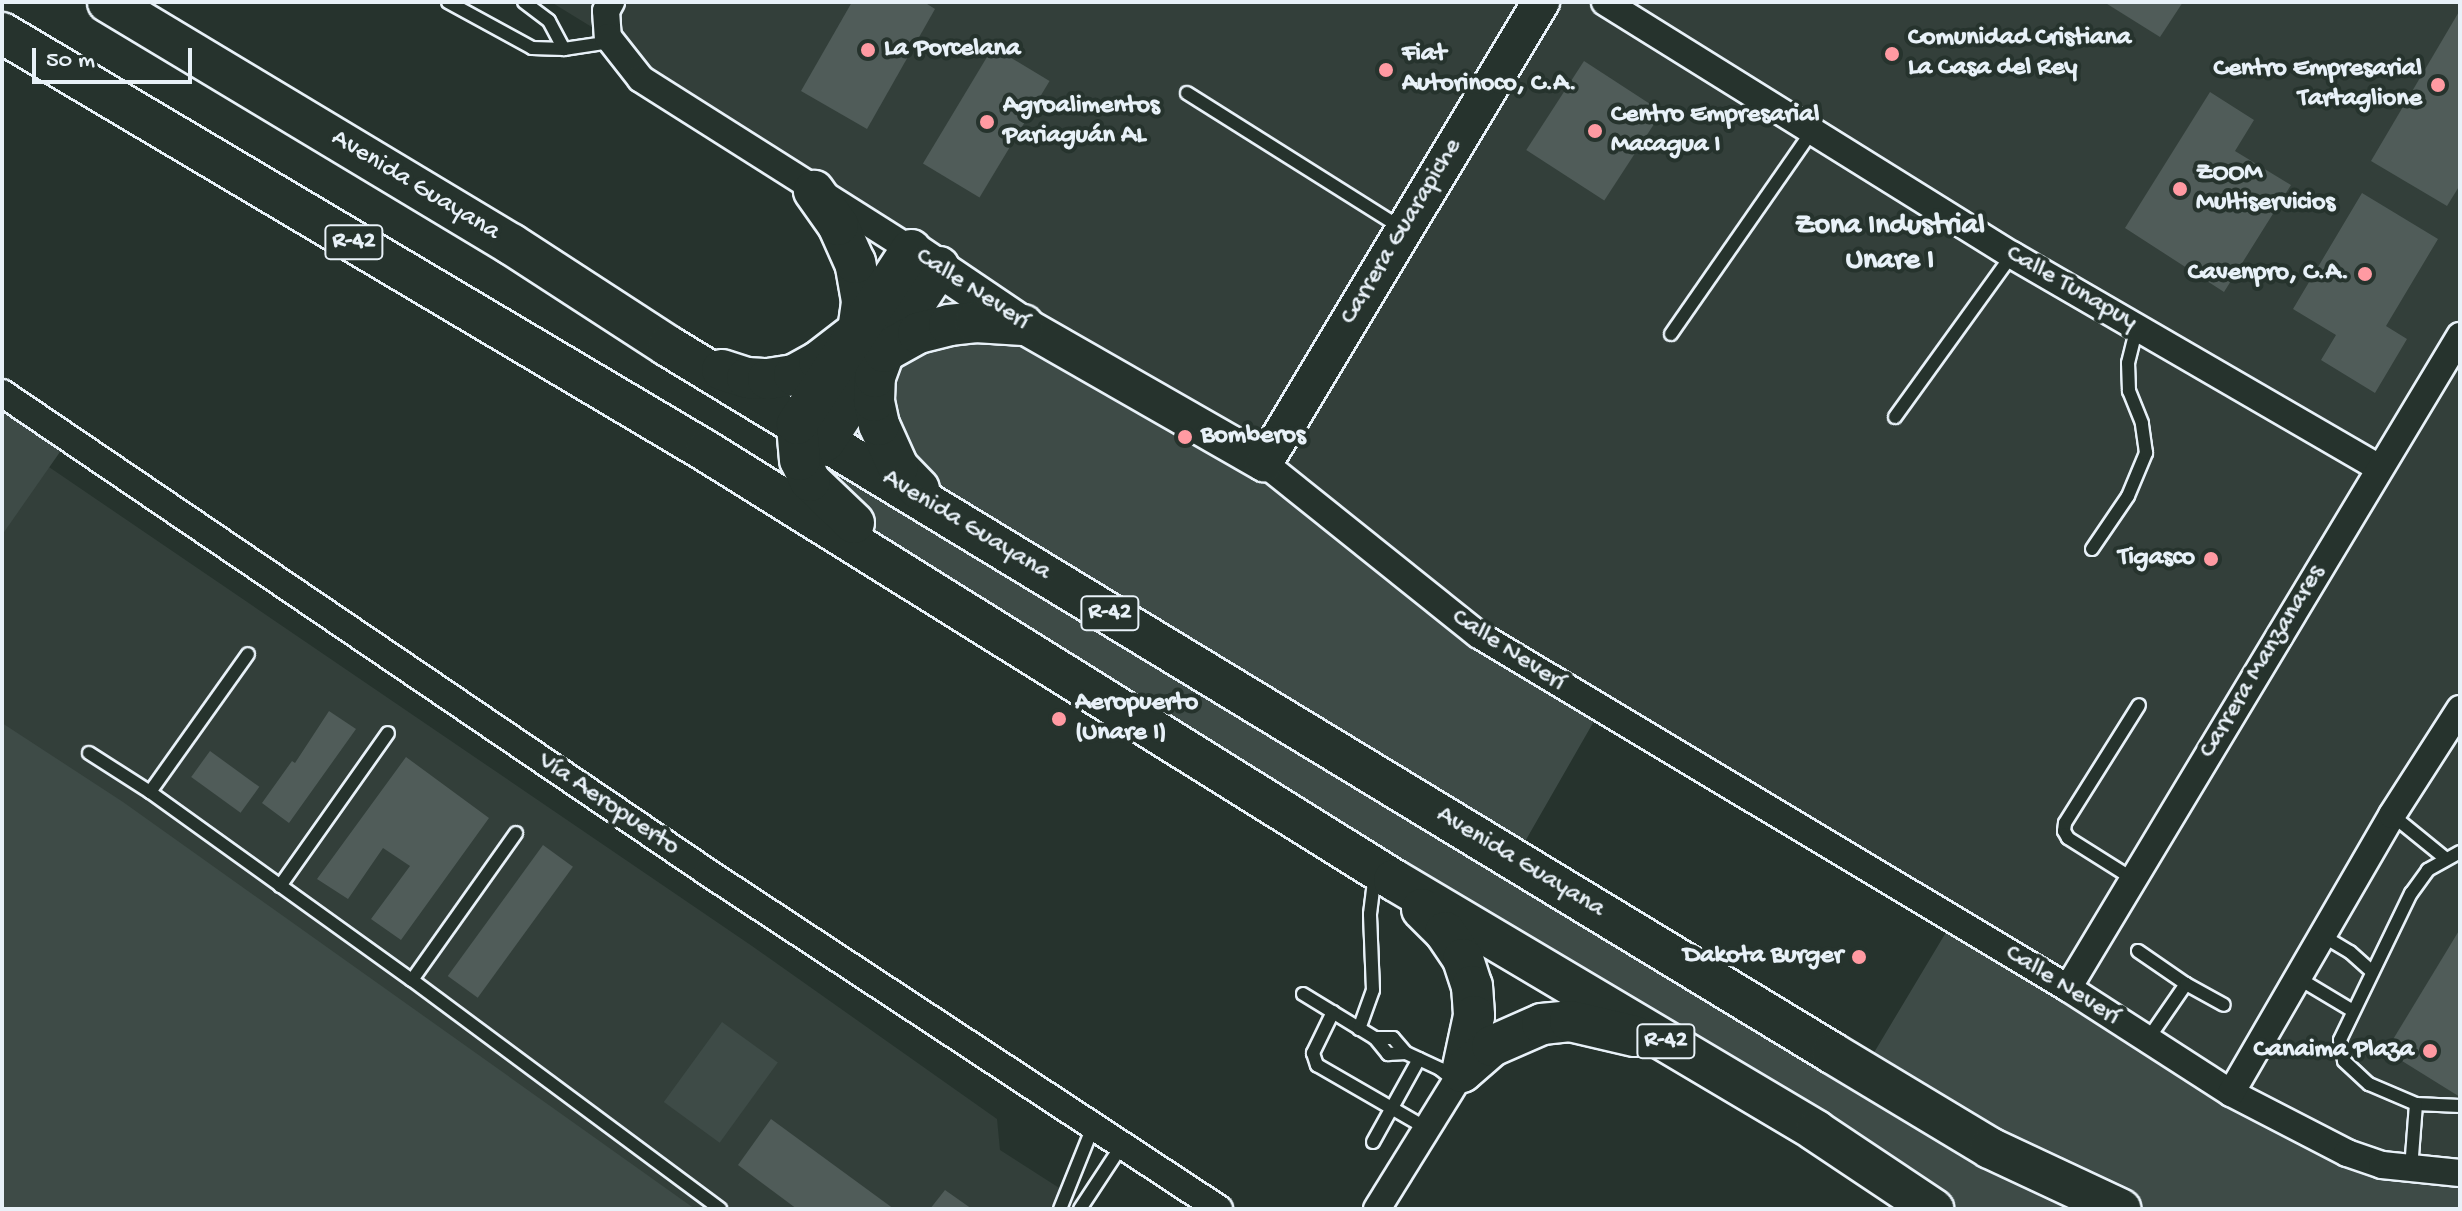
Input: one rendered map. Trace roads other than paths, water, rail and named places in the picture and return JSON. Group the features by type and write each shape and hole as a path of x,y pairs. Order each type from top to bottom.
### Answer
{"main road":[{"name":"Avenida Guayana","path":"108,2 511,244 808,442 948,516 1990,1148 2120,1209"},
{"name":"R-42","path":"2,33 706,451 1386,875 1829,1139 1933,1209"},
{"path":"814,191 838,225 855,263 871,341 874,401 886,446 898,467 948,516"},
{"path":"925,258 808,442 810,481 826,498 955,604"},
{"path":"668,346 724,371 768,379 794,375 819,361 871,341 976,322 1023,325"},
{"path":"706,451 757,462 808,442"},
{"path":"1386,875 1445,932 1463,959 1472,986 1474,1016 1458,1076"},
{"path":"1458,1076 1492,1046 1542,1024 1570,1021 1679,1048"}],"street":[{"path":"610,40 606,11 611,2"},
{"name":"Carrera Guarapiche","path":"1264,463 1541,2"},
{"name":"Calle Tunapuy","path":"1605,2 2012,255 2379,468"},
{"name":"Calle Neverí","path":"610,40 641,79 814,191 925,258 1023,325 1264,463 1479,635 2068,988 2231,1093 2347,1153 2411,1169 2460,1173"},
{"name":"Carrera Manzanares","path":"2068,988 2460,336"},
{"name":"Vía Aeropuerto","path":"2,393 681,855 1219,1209"},
{"path":"2231,1093 2392,815 2460,709"},
{"path":"1377,1209 1458,1076"}],"lane":[{"path":"448,2 523,45 564,49 610,40"},
{"path":"524,2 557,29 564,49"},
{"path":"1187,93 1404,230"},
{"path":"1671,334 1812,131"},
{"path":"1895,417 2012,255"},
{"path":"2092,549 2128,496 2146,453 2142,423 2129,391 2128,363 2137,328"},
{"path":"150,792 248,654"},
{"path":"2133,879 2068,838 2064,831 2065,823 2139,705"},
{"path":"280,886 388,733"},
{"path":"89,753 150,792 412,980 720,1209"},
{"path":"2392,815 2445,858"},
{"path":"412,980 516,833"},
{"path":"2460,852 2428,870 2411,893 2340,1040 2344,1061 2369,1084 2416,1104 2460,1106"},
{"path":"1359,1029 1373,990 1371,899 1386,875"},
{"path":"2323,936 2350,952 2372,972"},
{"path":"2138,951 2186,984 2224,1005"},
{"path":"2298,978 2353,1011"},
{"path":"2148,1039 2186,984"},
{"path":"1303,994 1375,1038 1393,1038 1406,1053 1458,1076"},
{"path":"1333,1012 1313,1059 1426,1128"},
{"path":"1373,1142 1419,1059"},
{"path":"2411,1169 2416,1104"},
{"path":"1060,1209 1093,1127"},
{"path":"1080,1209 1122,1145"}],"place":[{"name":"La Porcelana","path":"868,50"},
{"name":"Comunidad Cristiana La Casa del Rey","path":"1892,54"},
{"name":"Fiat Autorinoco, C.A.","path":"1386,70"},
{"name":"Centro Empresarial Tartaglione","path":"2438,85"},
{"name":"Agroalimentos Pariaguán AL","path":"987,122"},
{"name":"Centro Empresarial Macagua I","path":"1595,131"},
{"name":"ZOOM Multiservicios","path":"2180,189"},
{"name":"Cavenpro, C.A.","path":"2365,274"},
{"name":"Bomberos","path":"1185,437"},
{"name":"Tigasco","path":"2211,559"},
{"name":"Aeropuerto (Unare I)","path":"1059,719"},
{"name":"Dakota Burger","path":"1859,957"},
{"name":"Canaima Plaza","path":"2430,1051"}],"district":[{"name":"Zona Industrial Unare I","path":"1890,244"}]}
